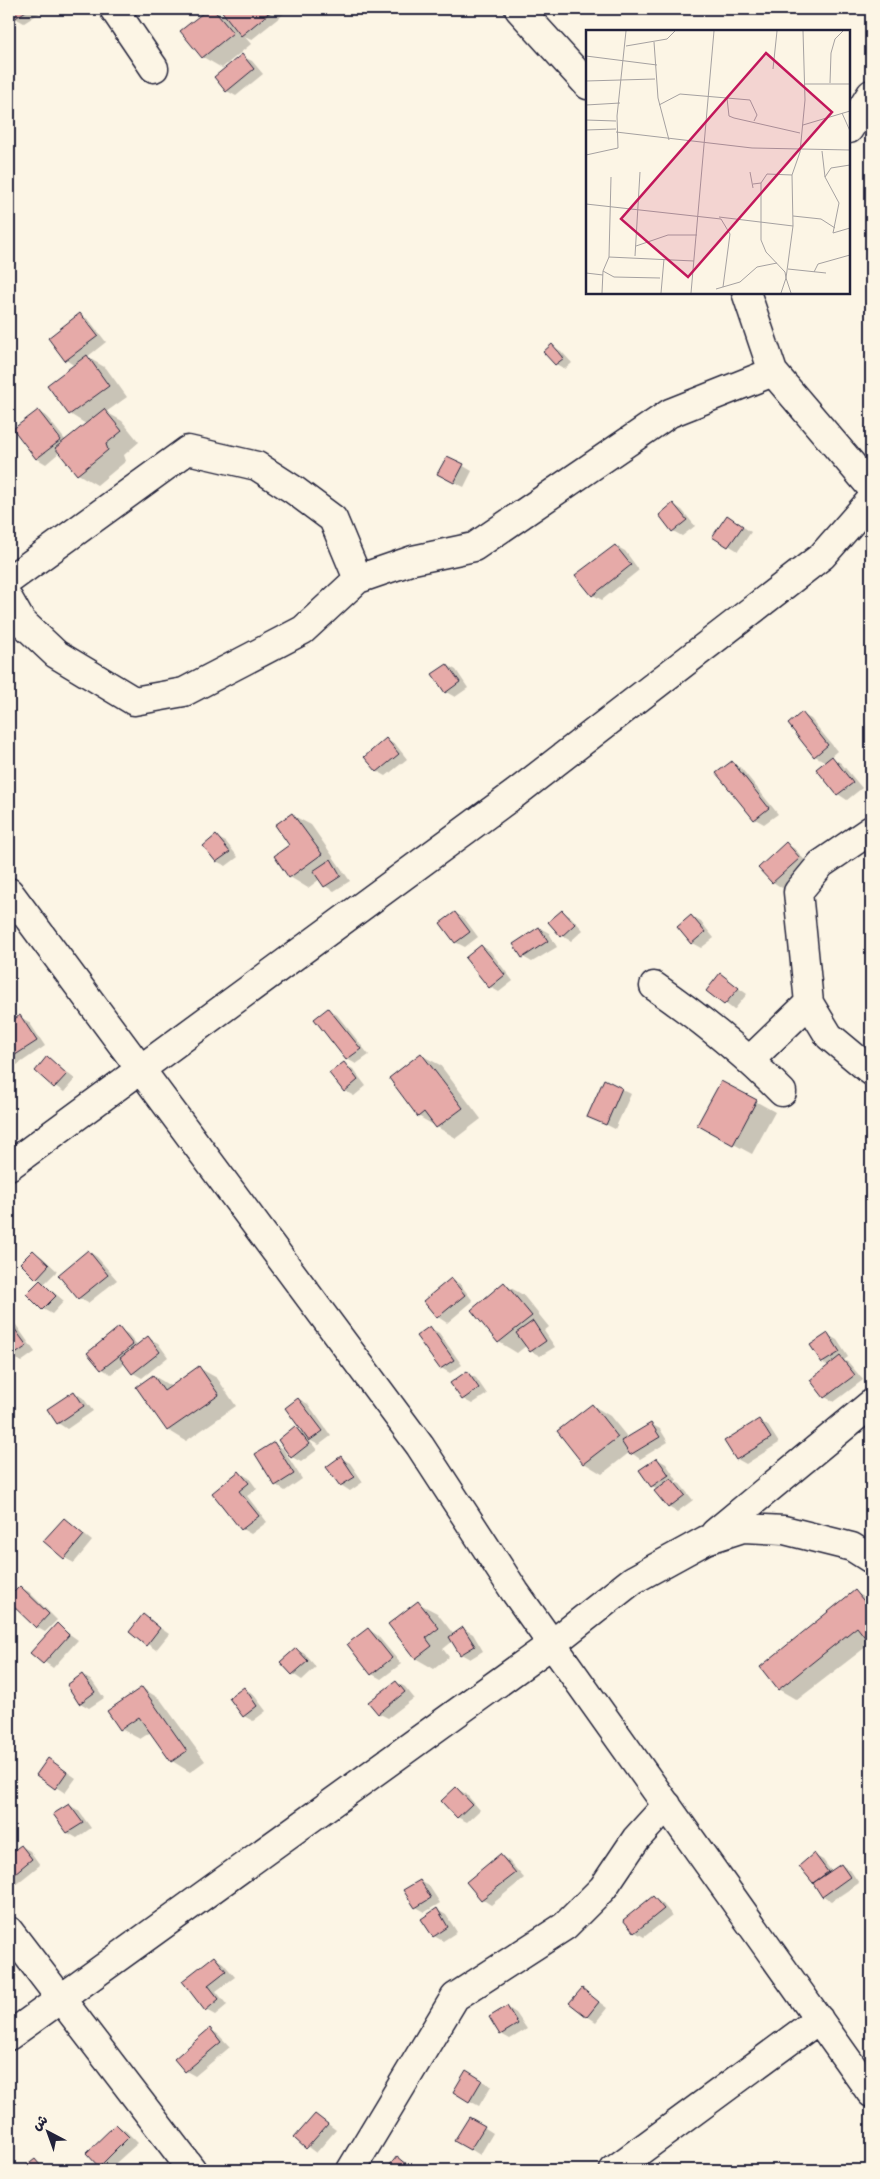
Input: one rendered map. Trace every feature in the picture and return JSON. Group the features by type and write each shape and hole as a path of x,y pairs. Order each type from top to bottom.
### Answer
{"street":[{"path":"114,9 154,68"},
{"path":"519,9 586,83"},
{"path":"850,128 871,94"},
{"path":"747,294 773,372 871,487"},
{"path":"9,600 20,620 56,654 134,701 184,692 303,630 358,579 413,560 474,547 670,413 773,372"},
{"path":"9,580 188,450 257,466 333,519 358,579"},
{"path":"9,1166 516,793 822,556 871,500"},
{"path":"871,830 821,864 798,892 809,1003 829,1036 871,1071"},
{"path":"9,892 420,1446 515,1592 871,2093"},
{"path":"654,986 698,1017 750,1060 782,1092"},
{"path":"750,1060 809,1003"},
{"path":"706,1540 871,1404"},
{"path":"9,2036 62,2000 552,1644 633,1580 706,1540 743,1528 784,1530 852,1547 871,1559"},
{"path":"351,2170 455,1997 565,1926 603,1888 636,1839 667,1805"},
{"path":"9,1931 192,2170"},
{"path":"614,2170 819,2019"}],"building":[{"path":"9,9 29,9 14,19"},
{"path":"208,9 213,9 233,33 202,58 180,31"},
{"path":"220,9 263,9 268,14 241,36"},
{"path":"263,9 275,9 268,14"},
{"path":"242,54 254,69 226,92 214,77"},
{"path":"80,313 98,336 65,361 48,338"},
{"path":"552,344 564,358 555,365 543,352"},
{"path":"87,355 109,386 69,415 47,385"},
{"path":"104,409 122,431 106,444 108,450 77,475 55,448"},
{"path":"38,410 61,440 36,459 13,429"},
{"path":"447,456 464,464 454,483 437,474"},
{"path":"673,503 687,520 672,532 659,515"},
{"path":"727,515 743,526 728,547 712,537"},
{"path":"615,545 631,565 592,596 575,575"},
{"path":"447,664 460,682 445,693 432,674"},
{"path":"802,712 828,745 814,757 788,724"},
{"path":"386,738 399,754 377,772 364,757"},
{"path":"832,756 853,783 837,795 816,769"},
{"path":"732,761 769,808 754,820 716,773"},
{"path":"292,813 322,854 289,878 274,856 289,845 275,825"},
{"path":"216,835 230,852 216,862 203,846"},
{"path":"786,842 800,858 772,883 758,868"},
{"path":"331,859 341,876 324,887 313,871"},
{"path":"562,910 575,924 561,937 548,922"},
{"path":"455,912 470,932 455,943 440,923"},
{"path":"691,915 705,932 691,944 677,927"},
{"path":"539,927 548,941 522,958 513,944"},
{"path":"481,945 505,975 489,988 465,958"},
{"path":"720,973 739,988 724,1005 706,991"},
{"path":"328,1008 361,1049 346,1060 314,1019"},
{"path":"20,1015 37,1041 9,1059 9,1023"},
{"path":"421,1053 463,1108 436,1128 424,1112 418,1117 389,1078"},
{"path":"47,1056 67,1074 54,1088 35,1071"},
{"path":"344,1062 358,1080 344,1092 329,1073"},
{"path":"604,1079 622,1088 606,1125 587,1117"},
{"path":"721,1081 757,1100 733,1145 697,1125"},
{"path":"33,1250 49,1265 36,1279 20,1263"},
{"path":"88,1250 108,1275 78,1299 58,1275"},
{"path":"451,1278 465,1295 437,1318 423,1301"},
{"path":"40,1280 56,1296 42,1310 26,1294"},
{"path":"504,1282 532,1316 498,1343 471,1310"},
{"path":"9,1321 27,1346 11,1357 9,1354"},
{"path":"533,1321 546,1341 530,1352 516,1333"},
{"path":"430,1326 454,1360 440,1369 416,1336"},
{"path":"119,1327 133,1345 101,1370 87,1353"},
{"path":"828,1333 840,1352 822,1363 810,1345"},
{"path":"148,1336 160,1352 132,1374 120,1358"},
{"path":"840,1356 855,1375 824,1398 810,1380"},
{"path":"199,1366 219,1395 167,1431 136,1387 153,1375 164,1391"},
{"path":"467,1371 479,1388 462,1400 450,1383"},
{"path":"74,1391 84,1406 57,1424 47,1409"},
{"path":"298,1398 323,1431 309,1441 285,1408"},
{"path":"592,1404 618,1437 583,1464 557,1431"},
{"path":"759,1419 771,1438 736,1460 724,1441"},
{"path":"651,1423 660,1437 630,1455 621,1441"},
{"path":"295,1426 309,1444 291,1458 278,1440"},
{"path":"274,1442 294,1474 275,1486 255,1454"},
{"path":"341,1456 355,1477 340,1486 326,1467"},
{"path":"657,1458 669,1475 651,1487 639,1470"},
{"path":"239,1471 249,1483 239,1491 259,1516 241,1530 212,1493"},
{"path":"671,1478 685,1495 668,1508 654,1491"},
{"path":"64,1518 84,1535 64,1559 43,1541"},
{"path":"20,1586 49,1614 36,1628 9,1602 9,1597"},
{"path":"855,1590 871,1610 871,1645 857,1627 778,1690 760,1667"},
{"path":"418,1601 439,1628 426,1638 432,1646 415,1659 388,1624"},
{"path":"143,1614 160,1628 146,1646 129,1632"},
{"path":"57,1623 69,1635 43,1664 30,1653"},
{"path":"463,1627 475,1646 460,1655 449,1637"},
{"path":"368,1628 392,1658 371,1675 347,1644"},
{"path":"296,1648 308,1661 292,1675 280,1662"},
{"path":"82,1674 95,1692 79,1704 67,1685"},
{"path":"396,1681 405,1692 378,1714 368,1702"},
{"path":"142,1687 187,1751 171,1762 139,1717 120,1730 107,1711"},
{"path":"244,1687 257,1706 243,1717 229,1698"},
{"path":"48,1758 67,1772 55,1789 36,1775"},
{"path":"456,1787 472,1804 457,1818 441,1801"},
{"path":"69,1804 83,1823 67,1833 53,1814"},
{"path":"21,1845 32,1859 9,1878 9,1854"},
{"path":"814,1853 828,1872 813,1883 799,1866"},
{"path":"500,1854 516,1873 481,1900 466,1882"},
{"path":"841,1864 850,1877 822,1897 813,1883"},
{"path":"420,1880 431,1898 415,1908 403,1890"},
{"path":"653,1896 664,1909 634,1933 623,1920"},
{"path":"437,1908 448,1927 433,1937 421,1919"},
{"path":"214,1956 226,1971 208,1985 219,1999 205,2011 182,1981"},
{"path":"582,1988 599,2002 587,2017 569,2003"},
{"path":"507,2006 518,2024 500,2035 489,2017"},
{"path":"210,2028 221,2042 185,2072 174,2059"},
{"path":"466,2070 482,2080 469,2102 453,2092"},
{"path":"315,2114 328,2124 306,2149 294,2138"},
{"path":"469,2117 485,2126 470,2150 454,2141"},
{"path":"116,2124 129,2137 99,2167 86,2153"},
{"path":"397,2156 414,2170 386,2170"},
{"path":"35,2159 44,2170 21,2170"}]}
